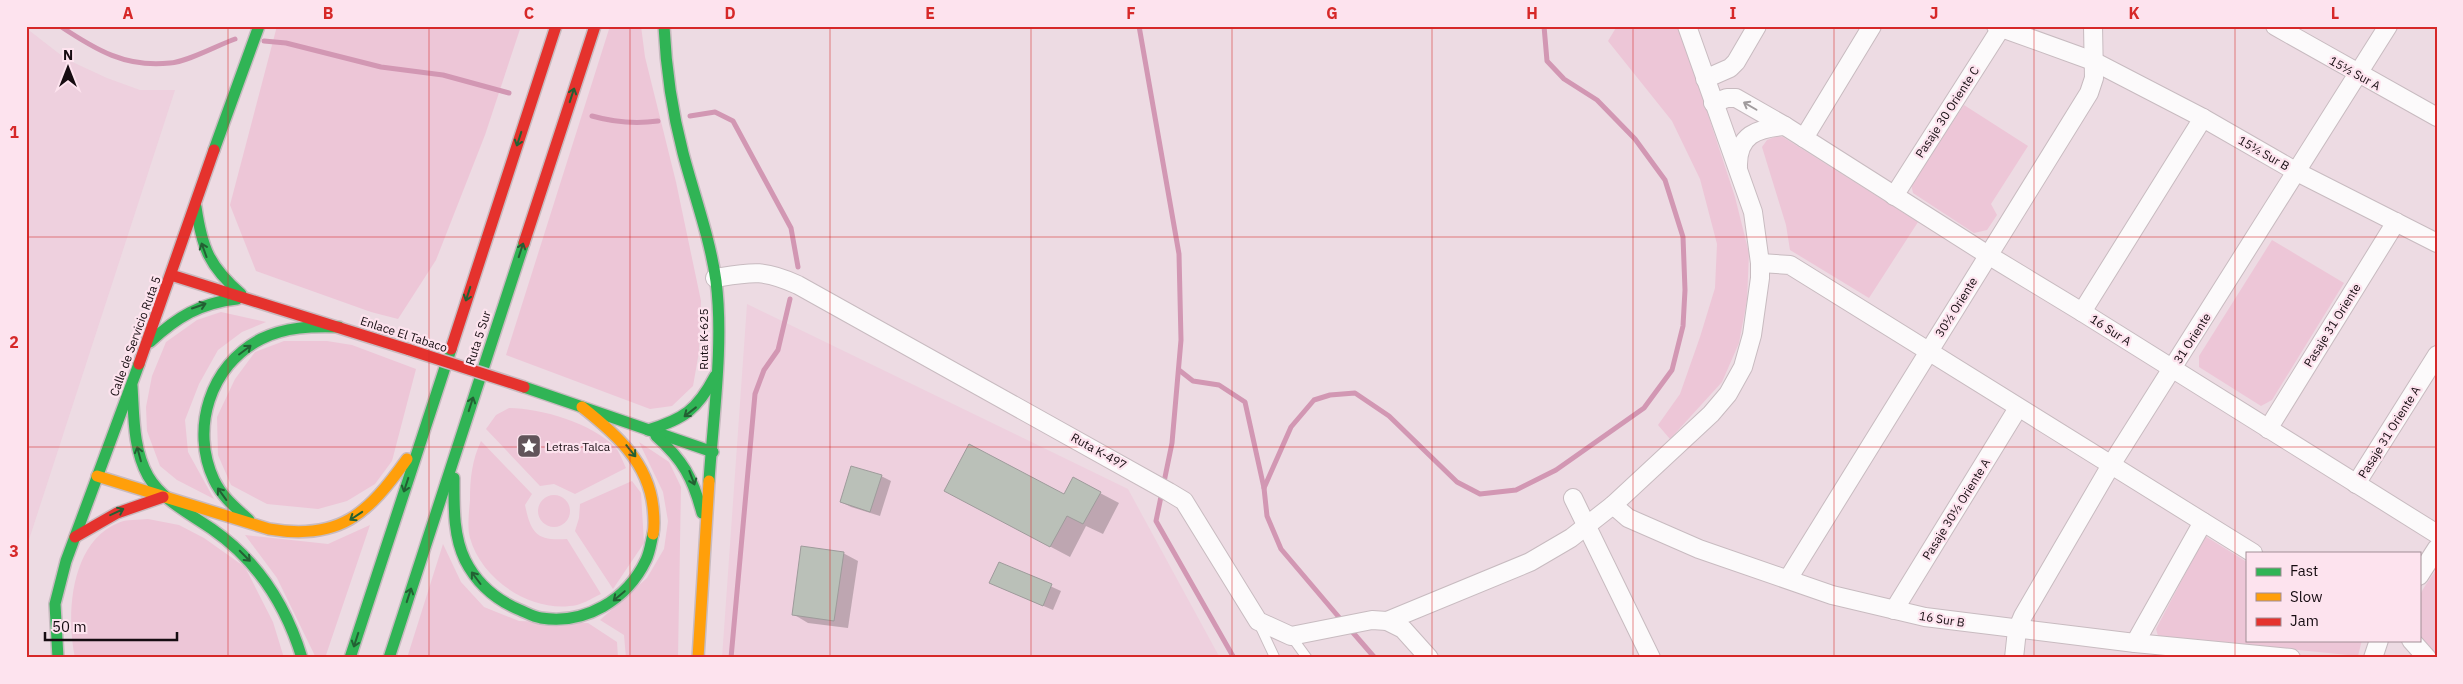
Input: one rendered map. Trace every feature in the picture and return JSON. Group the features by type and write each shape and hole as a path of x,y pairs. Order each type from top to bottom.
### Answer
{"main road":[{"name":"Calle de Servicio Ruta 5","path":"58,658 55,633 55,604 75,537 132,386 195,202 260,26"},
{"name":"Ruta 5 Sur","path":"350,658 556,26"},
{"name":"Ruta 5 Sur","path":"389,658 594,26"},
{"name":"Ruta K-625","path":"664,26 664,55 670,104 715,278 719,326 713,452 698,658"},
{"path":"195,202 201,241 208,260 220,277 247,299"},
{"name":"Enlace El Tabaco","path":"171,275 410,350 713,452"},
{"path":"146,345 175,318 194,307 216,300 247,299"},
{"path":"259,525 237,511 228,502 219,490 207,465 202,438 203,422 212,390 233,359 263,338 294,328 339,328"},
{"path":"648,430 677,421 693,411 704,398 716,374"},
{"path":"132,386 136,443 142,463 163,496 224,538 251,562 272,588 292,626 302,658"},
{"path":"456,451 454,500 458,539 465,560 477,579 499,601 524,615 551,620 564,620 592,613 618,598 639,574 653,544 656,516 652,490 634,454 608,428 582,407"},
{"path":"97,476 279,532 309,533 330,530 350,521 374,502 406,460 427,422"},
{"path":"648,430 673,450 688,468 707,534"},
{"path":"75,537 104,518 133,504 163,496"}],"street":[{"path":"1258,622 1298,635 1380,620 1530,562 1571,538 1613,505 1711,414 1728,394 1743,368 1752,335 1760,263 1752,212 1687,26"},
{"path":"1705,79 1730,68 1736,62 1757,26"},
{"path":"1804,138 1872,26"},
{"name":"30½ Oriente","path":"1788,579 2089,93 2094,78 2093,26"},
{"name":"15½ Sur A","path":"2275,26 2358,75 2437,117"},
{"name":"31 Oriente","path":"2014,658 2017,630 2111,465 2388,26"},
{"name":"15½ Sur B","path":"1999,27 2093,61 2203,118 2297,172 2437,243"},
{"name":"Pasaje 30 Oriente C","path":"1894,196 1999,27"},
{"name":"16 Sur A","path":"1713,103 1727,98 1736,98 1784,126 1988,256 2082,312 2437,534"},
{"path":"2082,312 2203,118"},
{"path":"1738,171 1740,150 1746,140 1758,130 1784,126"},
{"name":"Pasaje 31 Oriente","path":"2268,429 2396,222"},
{"path":"1760,263 1790,265 2251,552"},
{"name":"Ruta K-497","path":"715,278 755,272 775,275 798,285 1145,476 1184,501 1258,622"},
{"name":"Pasaje 31 Oriente A","path":"2356,484 2437,355"},
{"name":"Pasaje 30½ Oriente A","path":"1894,610 2018,408"},
{"path":"1573,498 1651,658"},
{"name":"16 Sur B","path":"1613,505 1628,518 1699,549 1832,595 1925,617 2017,630 2291,658"},
{"path":"2135,643 2203,522"},
{"path":"2420,574 2437,548"},
{"path":"1380,620 1403,629 1428,658"},
{"path":"2373,658 2378,642"},
{"path":"2413,642 2427,658"}],"lane":[{"path":"1258,622 1275,658"},
{"path":"1298,635 1307,658"}],"shaded area":[{"path":"277,26 521,26 485,135 436,260 398,319 371,312 256,271 230,205"},
{"path":"610,26 641,26 645,57 676,182 701,301 699,352 693,386 672,406 650,409 506,355"},
{"path":"1617,26 1679,26 1735,197 1749,253 1747,300 1739,343 1722,382 1670,439 1658,425 1680,394 1700,337 1715,288 1717,244 1700,179 1672,121 1608,41"},
{"path":"26,28 66,59 107,78 140,90 175,90 26,549"},
{"path":"1964,105 2028,146 1991,204 1997,215 1987,230 1974,233 1913,193 1911,184"},
{"path":"1777,136 1783,137 1918,222 1869,298 1790,250 1786,225 1762,147 1767,140"},
{"path":"2272,240 2344,283 2272,400 2261,406 2199,367 2199,356"},
{"path":"747,304 1128,489 1220,658 722,658"},
{"path":"221,312 266,322 242,332 218,350 199,384 185,420 188,452 214,499 177,480 160,466 147,431 146,407 152,376 166,342 197,320"},
{"path":"284,341 327,341 352,345 416,369 392,461 375,484 347,501 318,509 267,504 231,485 218,455 217,417 235,379 255,352"},
{"path":"509,408 551,414 581,425 606,439 616,448 626,468 575,494 554,484 540,486 486,429 496,415"},
{"path":"481,441 532,494 525,505 533,529 542,537 567,539 601,594 577,605 543,604 527,599 512,591 486,568 476,554 470,538 468,524 472,470 475,455"},
{"path":"639,442 669,462 681,487 678,658 626,658 624,635 600,620 647,578 664,549 668,521 663,492"},
{"path":"632,481 641,493 644,543 613,589 575,531 579,518 580,504"},
{"path":"554,495 566,499 570,511 566,523 554,527 542,523 538,511 542,499"},
{"path":"148,519 179,525 204,538 245,567 273,622 284,658 75,658 72,641 72,602 75,582 81,563 90,546 102,533 121,522"},
{"path":"370,525 325,658 316,658 277,578 245,535 328,544"},
{"path":"2205,536 2246,561 2246,642 2362,642 2358,656 2158,636 2156,629"},
{"path":"443,544 461,582 484,607 519,621 588,623 617,642 618,658 407,658"},
{"path":"2437,568 2437,655 2425,645 2420,633 2420,595"}],"building":[{"path":"969,444 1064,494 1073,477 1101,492 1083,524 1067,516 1050,547 944,491"},
{"path":"851,466 882,475 870,512 840,502"},
{"path":"801,546 844,552 834,621 792,615"},
{"path":"999,562 1052,584 1043,606 989,583"}],"waterway":[{"path":"60,26 99,50 139,63 177,62 235,39"},
{"path":"1139,26 1179,254 1181,340 1172,443 1156,521 1234,658"},
{"path":"1343,622 1281,549 1267,516 1264,488 1291,427 1314,400 1330,395 1355,393 1389,416 1457,482 1480,494 1516,490 1556,470 1644,408 1672,370 1683,326 1685,290 1683,237 1665,180 1635,139 1597,100 1564,79 1547,61 1544,26"},
{"path":"264,41 286,43 381,67 443,75 509,93"},
{"path":"690,116 715,112 733,121 791,228 798,267"},
{"path":"592,116 625,122 658,121"},
{"path":"731,658 755,394 764,370 778,350 790,299"},
{"path":"1179,370 1193,381 1219,385 1245,402 1264,488"},
{"path":"1349,628 1375,658"}],"traffic: fast":[{"path":"214,150 259,26"},
{"path":"664,26 668,74 676,121 683,153 706,233 716,281 719,330 709,481"},
{"path":"196,207 204,245 214,265 241,294"},
{"path":"389,658 524,243"},
{"path":"150,342 180,318 200,308 237,299"},
{"path":"249,520 221,492 214,480 207,460 204,440 205,420 209,400 217,382 243,350 261,339 299,328 339,327"},
{"path":"350,658 451,349"},
{"path":"58,658 55,604 66,561 139,364"},
{"path":"648,430 671,422 688,412 702,397 715,376"},
{"path":"132,386 137,444 139,455 148,476 168,499 212,529 243,555 256,570 279,602 302,658"},
{"path":"524,387 713,452"},
{"path":"656,436 686,470 702,513"},
{"path":"454,478 456,530 465,560 475,577 495,596 530,615 557,619 573,618 603,607 628,587 638,574 647,557 653,534"}],"traffic: slow":[{"path":"582,407 618,439 628,450 645,476 653,507 653,534"},
{"path":"97,476 269,529 294,532 315,531 334,527 350,519 365,508 379,495 407,459"},
{"path":"698,658 709,481"}],"traffic: jam":[{"path":"451,349 556,26"},
{"path":"524,243 595,26"},
{"path":"139,364 214,150"},
{"path":"171,275 410,350"},
{"path":"410,350 524,387"},
{"path":"75,537 117,513 163,497"}],"place":[{"name":"Letras Talca","path":"529,446"}]}
